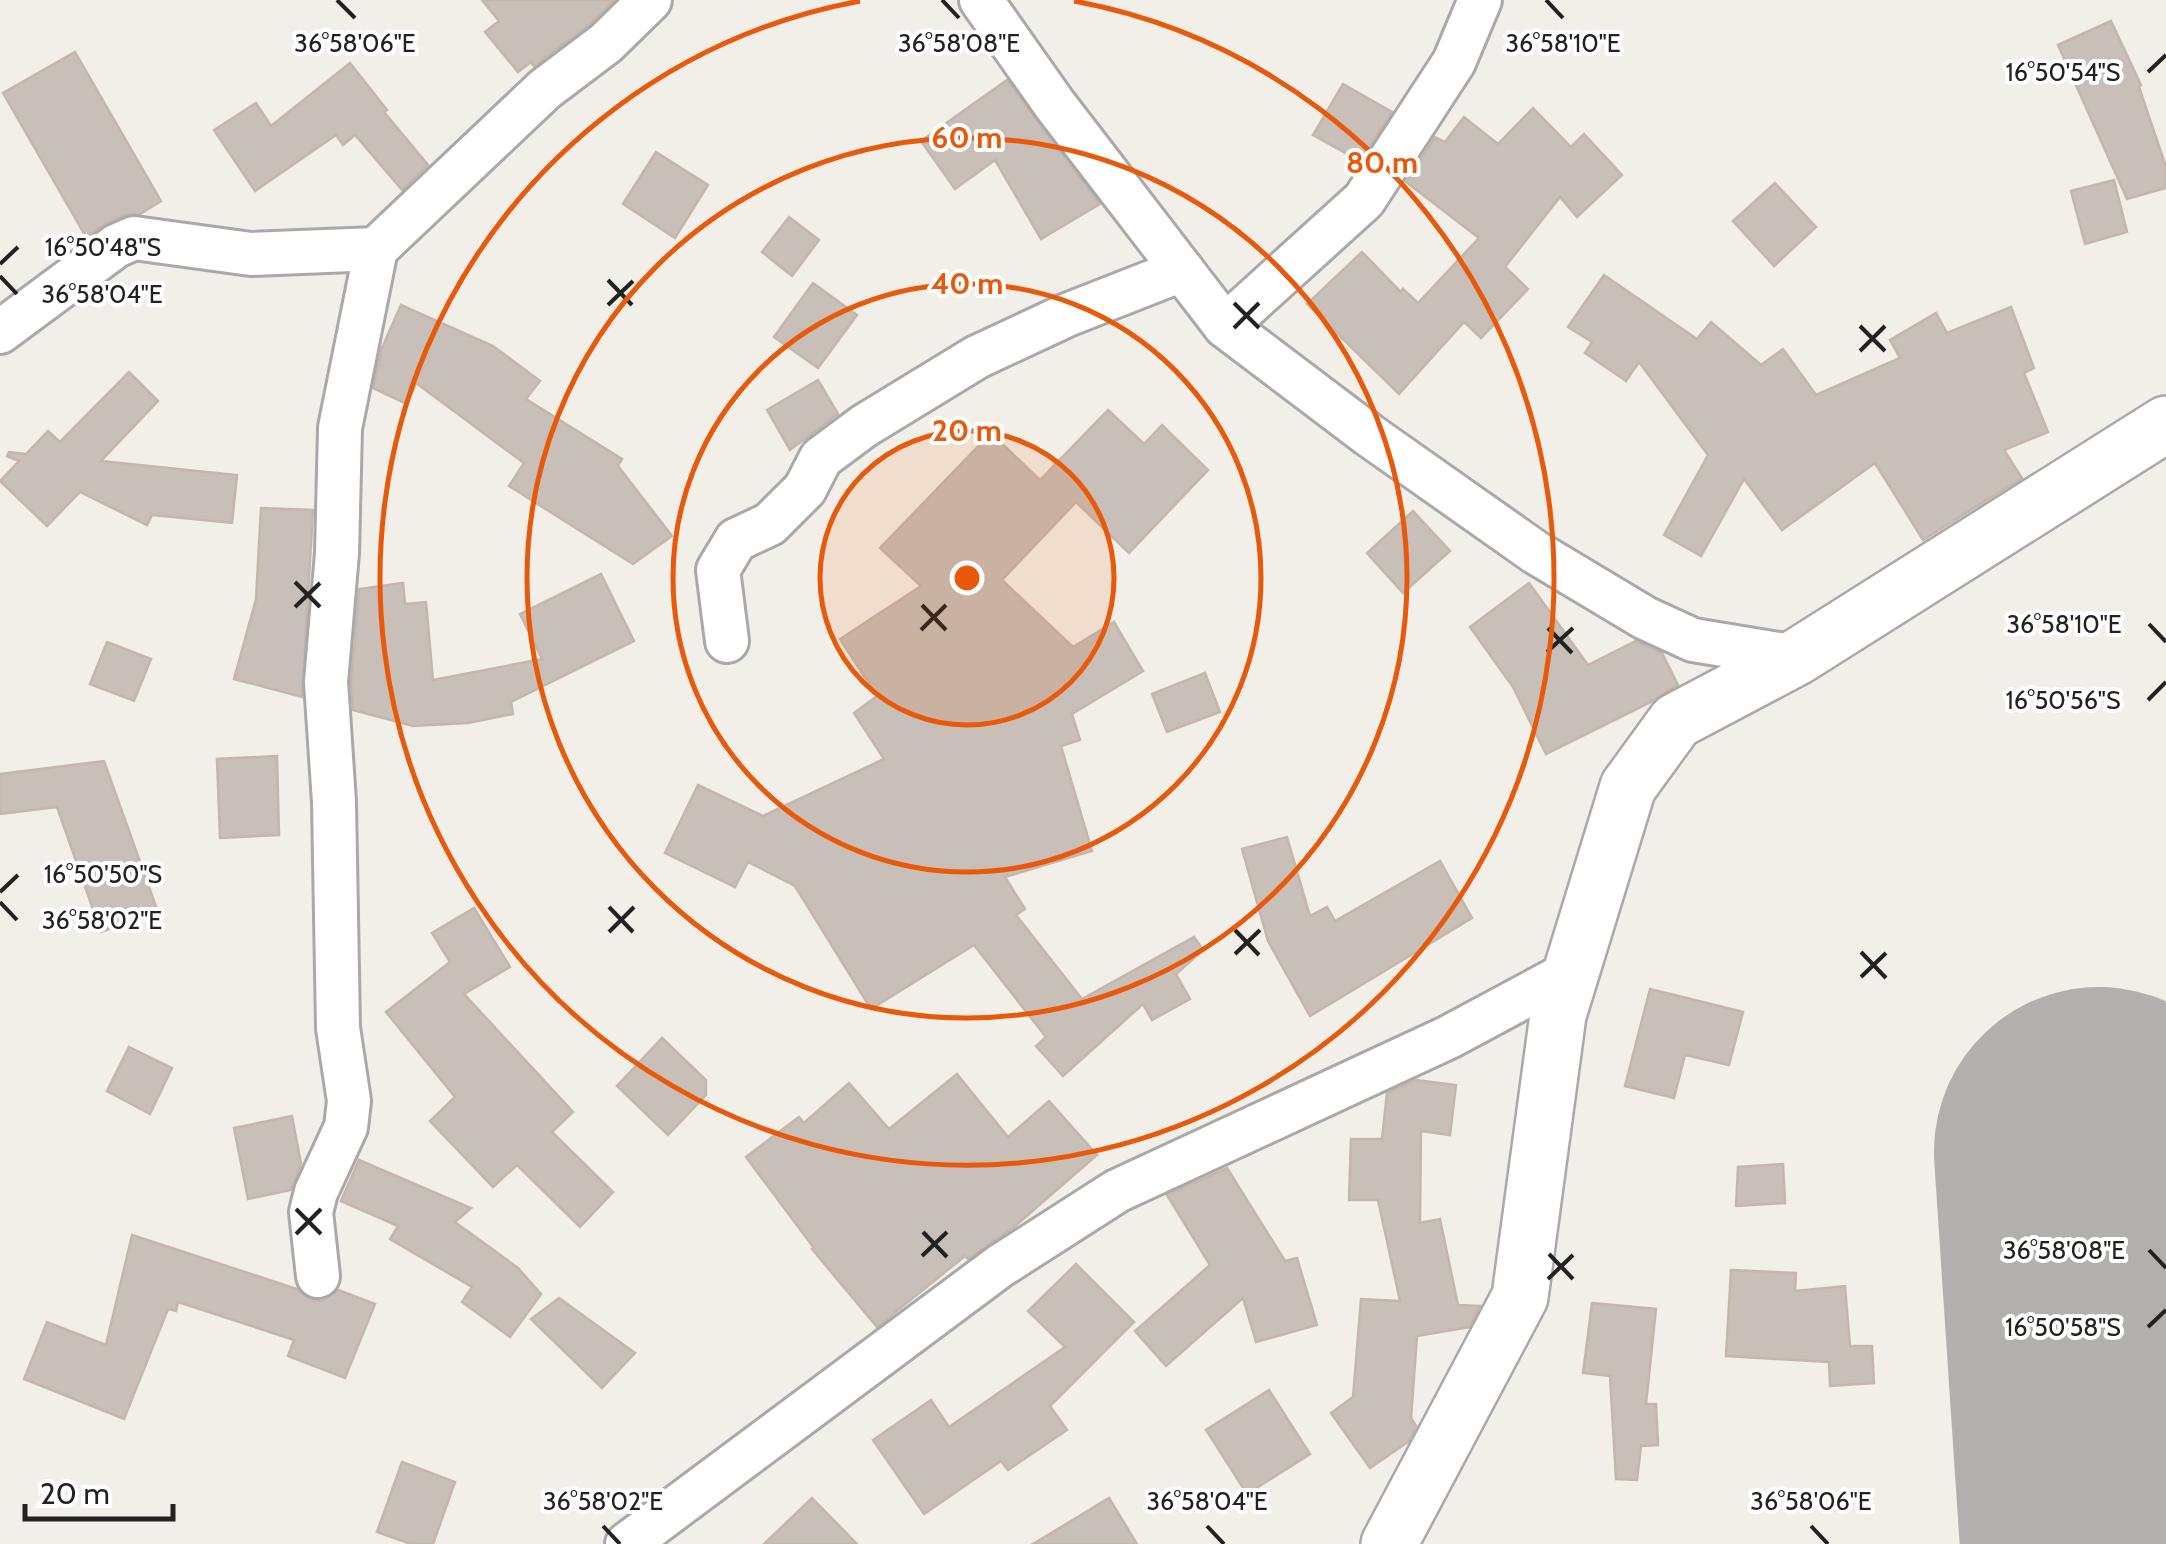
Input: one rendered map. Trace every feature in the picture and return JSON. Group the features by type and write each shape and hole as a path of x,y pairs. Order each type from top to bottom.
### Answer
{"street":[{"path":"318,1276 311,1212 346,1126 349,1101 338,1028 334,802 326,682 337,553 340,428 376,248 545,89 606,43 650,0"},
{"path":"981,0 1055,105 1225,326 1536,552 1646,618 1693,640 1797,657"},
{"path":"1225,326 1364,200 1454,62 1480,0"},
{"path":"0,332 116,246 134,238 251,254 376,248"},
{"path":"727,641 718,570 736,540 770,524 805,489 821,458 864,426 977,357 1068,315 1182,270"},
{"path":"1389,1544 1520,1296 1558,1015 1628,787 1676,721 1797,657 2166,424"},
{"path":"627,1544 1000,1266 1116,1191 1449,1038 1570,972"}],"building":[{"path":"482,0 614,0 590,24 534,66 531,62 518,72 485,32 499,21"},
{"path":"2111,21 2141,85 2166,167 2166,188 2127,199 2058,45"},
{"path":"75,52 161,201 140,214 124,215 106,223 86,237 3,93"},
{"path":"350,63 428,165 402,190 355,135 343,145 336,135 255,191 214,130 256,103 271,126"},
{"path":"1007,80 1100,204 1041,239 995,160 955,189 921,141"},
{"path":"1343,84 1392,112 1360,161 1313,135"},
{"path":"1533,108 1571,147 1584,134 1622,175 1577,217 1560,197 1505,267 1528,289 1481,338 1464,322 1399,394 1307,304 1362,252 1401,292 1403,289 1418,303 1479,238 1406,182 1435,137 1445,142 1464,117 1498,144"},
{"path":"656,152 708,185 675,238 623,204"},
{"path":"2114,180 2127,232 2085,244 2071,191"},
{"path":"1775,183 1816,227 1774,266 1733,221"},
{"path":"789,217 819,240 792,276 762,252"},
{"path":"1604,275 1697,339 1711,322 1761,365 1783,349 1816,395 1900,358 1890,340 1936,313 1947,333 2011,307 2034,368 2024,373 2048,432 2004,450 2022,478 1923,540 1875,463 1782,530 1744,479 1701,556 1664,535 1708,455 1639,362 1626,381 1585,353 1592,342 1568,327"},
{"path":"813,283 857,315 818,368 774,337"},
{"path":"401,305 493,346 540,381 526,399 622,459 618,466 672,536 633,564 509,486 524,463 416,383 407,404 373,388 382,348"},
{"path":"129,372 158,401 101,461 237,475 232,523 152,515 147,525 80,492 47,526 0,481 19,461 7,456 9,452 26,454 48,431 60,442"},
{"path":"818,380 838,414 790,450 767,410"},
{"path":"1108,410 1144,444 1162,425 1208,470 1129,553 1076,502 1002,580 1073,647 1114,622 1143,671 1072,714 1080,740 1061,746 1092,851 1005,877 1025,909 1016,915 1082,999 1194,937 1203,950 1176,974 1190,999 1152,1020 1143,1004 1063,1076 1036,1046 1046,1037 974,945 871,1009 795,886 748,862 735,887 665,853 698,785 763,816 884,759 854,713 877,696 840,639 921,586 880,548 991,433 1040,480"},
{"path":"261,508 313,510 302,697 234,679 256,599"},
{"path":"1413,511 1450,551 1403,593 1367,553"},
{"path":"601,574 634,641 511,702 513,714 468,723 413,726 353,710 351,682 359,589 403,583 405,604 426,602 433,680 542,659 520,614"},
{"path":"1529,583 1588,665 1636,641 1662,653 1678,685 1546,754 1513,687 1470,627"},
{"path":"107,642 151,659 134,701 90,684"},
{"path":"1205,673 1220,712 1167,732 1152,694"},
{"path":"277,756 279,835 220,838 217,759"},
{"path":"104,761 158,912 101,932 57,807 0,814 0,774"},
{"path":"1287,837 1310,916 1327,907 1335,921 1440,861 1472,918 1310,1016 1268,941 1242,849"},
{"path":"474,908 510,967 464,994 573,1112 552,1132 613,1192 580,1227 517,1165 493,1187 430,1121 455,1097 386,1012 450,962 432,933"},
{"path":"1650,989 1743,1012 1729,1065 1685,1055 1674,1098 1625,1086"},
{"path":"662,1038 706,1080 706,1095 668,1135 617,1086"},
{"path":"129,1047 172,1068 150,1114 107,1091"},
{"path":"957,1074 1008,1137 1049,1101 1097,1155 1013,1228 968,1259 965,1256 877,1327 812,1249 746,1157 799,1117 804,1123 849,1083 889,1129"},
{"path":"1416,1080 1456,1085 1450,1135 1421,1131 1420,1223 1440,1219 1458,1305 1480,1306 1469,1327 1417,1336 1411,1418 1416,1426 1408,1442 1370,1468 1331,1413 1353,1397 1361,1299 1400,1301 1378,1200 1349,1200 1351,1139 1382,1139 1387,1093"},
{"path":"292,1116 301,1164 291,1190 248,1199 234,1128"},
{"path":"359,1160 471,1208 455,1222 518,1268 541,1294 510,1337 462,1302 472,1287 390,1239 398,1226 341,1201"},
{"path":"1783,1164 1785,1203 1736,1206 1738,1167"},
{"path":"1227,1168 1285,1261 1297,1258 1317,1325 1256,1342 1243,1298 1166,1366 1135,1331 1210,1265 1167,1195"},
{"path":"132,1235 297,1289 309,1299 322,1301 338,1290 375,1304 345,1378 288,1356 294,1340 178,1302 176,1311 168,1309 124,1419 24,1379 47,1322 106,1345"},
{"path":"1076,1264 1134,1322 1050,1406 1067,1430 1008,1470 1001,1461 924,1514 873,1440 931,1400 949,1427 1065,1347 1028,1311"},
{"path":"1731,1270 1796,1273 1795,1291 1845,1286 1850,1346 1872,1346 1874,1383 1830,1386 1829,1362 1726,1356"},
{"path":"559,1298 635,1353 602,1388 531,1319"},
{"path":"1592,1303 1656,1309 1646,1404 1656,1404 1658,1445 1641,1446 1637,1480 1616,1479 1610,1376 1583,1373"},
{"path":"1269,1390 1310,1454 1247,1494 1206,1430"},
{"path":"402,1462 455,1482 433,1544 411,1544 377,1532"},
{"path":"812,1498 857,1544 764,1544"},
{"path":"1109,1498 1137,1544 1033,1544"}],"runway":[{"path":"2099,1152 2125,1544"}]}
